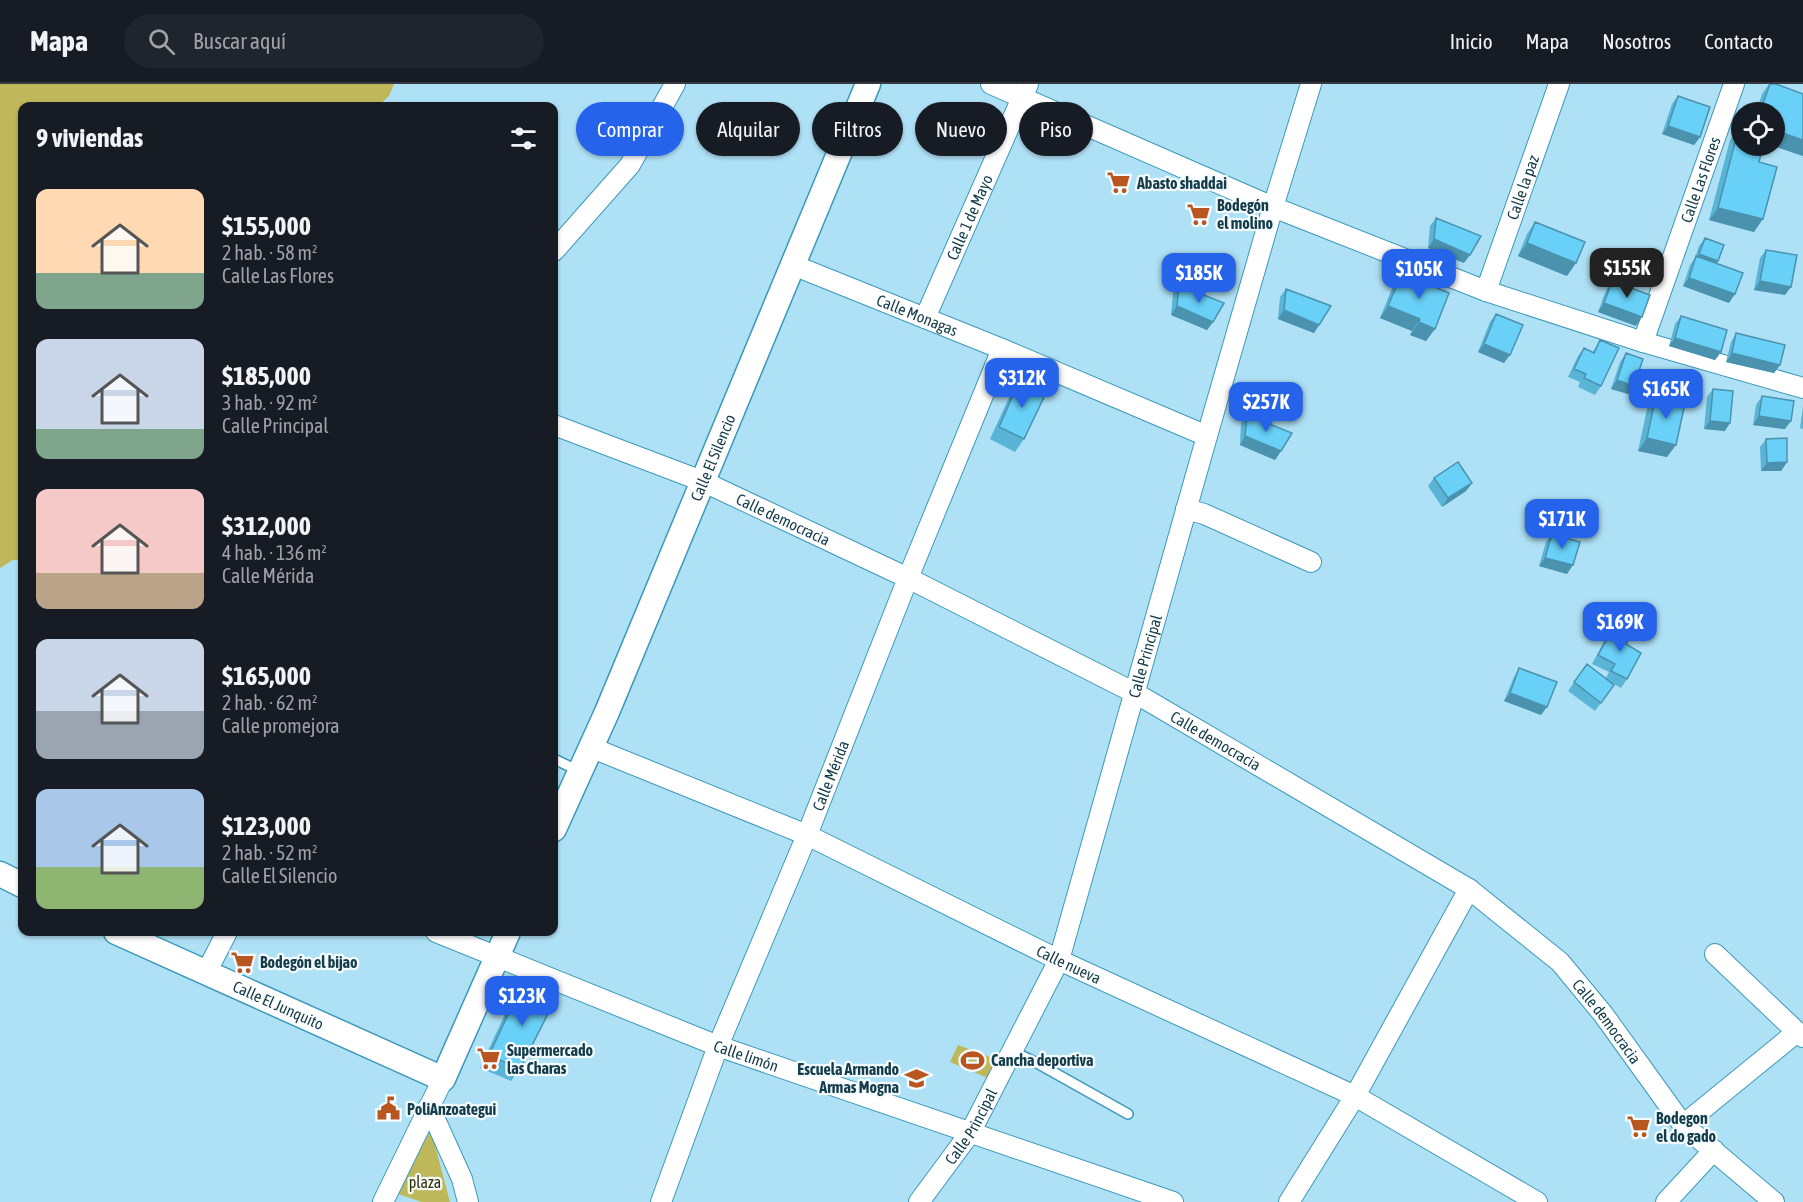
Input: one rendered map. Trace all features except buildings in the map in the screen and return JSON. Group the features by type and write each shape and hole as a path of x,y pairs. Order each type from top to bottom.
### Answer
{"street":[{"path":"558,246 630,165 675,84"},
{"name":"Calle El Silencio","path":"558,820 607,712 868,84"},
{"path":"992,84 1025,90 1273,207 1486,291 1644,342 1800,382"},
{"name":"Calle Principal","path":"919,1202 970,1133 1059,960 1207,436 1311,84"},
{"name":"Calle la paz","path":"1486,291 1559,84"},
{"name":"Calle Las Flores","path":"1644,342 1734,84"},
{"name":"Calle 1 de Mayo","path":"925,318 1025,90"},
{"name":"Calle Monagas","path":"793,264 1207,436"},
{"name":"Calle Mérida","path":"661,1202 718,1046 807,835 908,578 1002,349"},
{"name":"Calle democracia","path":"558,427 702,481 908,578 1135,693 1469,888 1560,962 1602,1014 1683,1125 1774,1202"},
{"path":"1186,509 1204,514 1311,562"},
{"name":"Calle nueva","path":"590,747 807,835 1059,960 1355,1096 1537,1202"},
{"path":"0,874 18,883"},
{"path":"1289,1202 1355,1096 1469,888"},
{"name":"Calle El Junquito","path":"125,936 442,1079"},
{"path":"206,973 225,936"},
{"name":"Calle limón","path":"446,936 718,1046 1173,1202"},
{"path":"387,1201 506,936"},
{"path":"1683,1125 1800,1034 1715,954"},
{"path":"429,1106 462,1179 468,1202"},
{"path":"1666,1202 1714,1150"}],"lane":[{"path":"558,761 579,771"},
{"path":"1012,1051 1128,1114"}],"green space":[{"path":"0,84 394,84 389,96 382,102 18,102 18,560 13,560 0,568"},
{"name":"Cancha deportiva","path":"958,1045 996,1059 988,1078 950,1062"},
{"name":"plaza","path":"431,1130 450,1202 422,1202 395,1193"}],"place":[{"name":"Abasto shaddai","path":"1119,183"},
{"name":"Bodegón el molino","path":"1199,214"},
{"name":"Bodegón el bijao","path":"242,962"},
{"name":"Supermercado las Charas","path":"489,1059"},
{"name":"Cancha deportiva","path":"973,1060"},
{"name":"Escuela Armando Armas Mogna","path":"917,1078"},
{"name":"PoliAnzoategui","path":"389,1109"},
{"name":"Bodegon el do gado","path":"1638,1127"}]}
